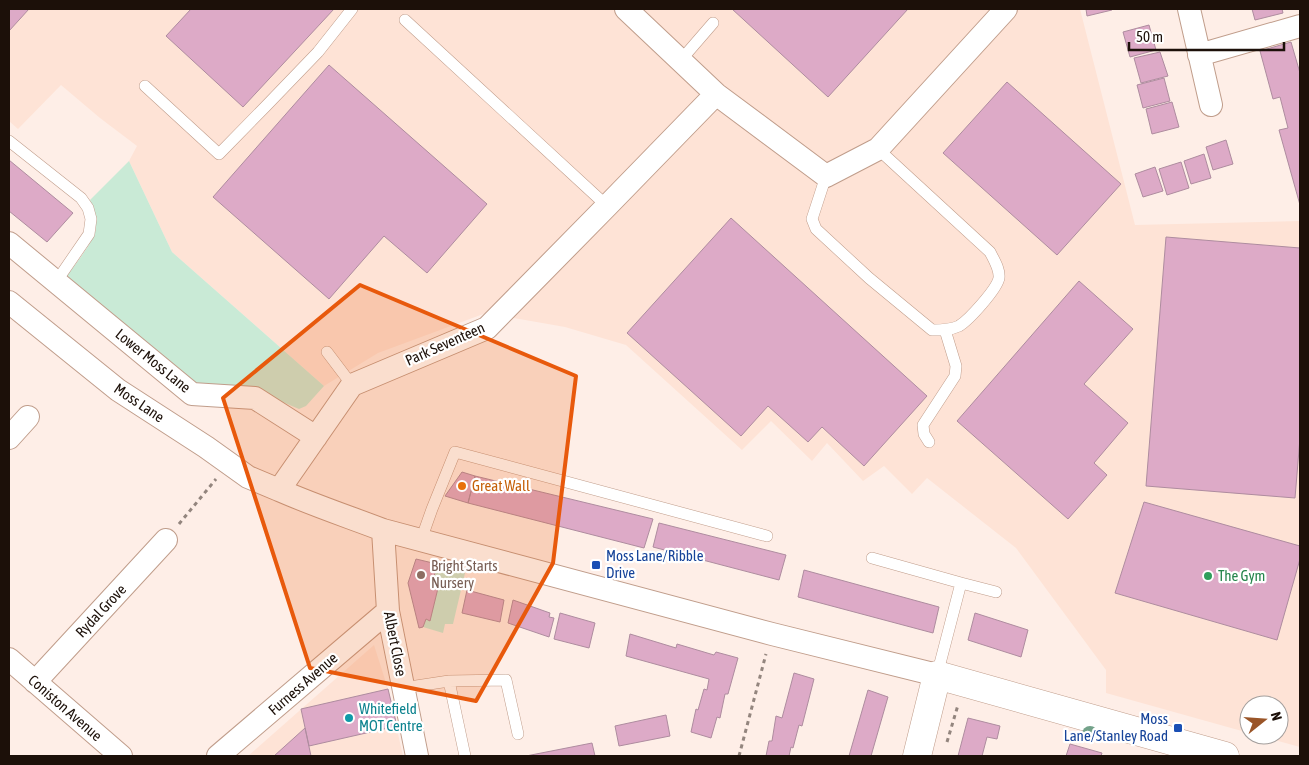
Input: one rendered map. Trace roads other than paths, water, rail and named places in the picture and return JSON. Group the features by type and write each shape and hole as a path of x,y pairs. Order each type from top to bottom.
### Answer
{"street":[{"path":"626,9 716,94 826,176 878,149 1006,9"},
{"path":"1189,9 1211,105"},
{"path":"1199,55 1300,26"},
{"name":"Park Seventeen","path":"352,386 486,328 716,94"},
{"name":"Lower Moss Lane","path":"9,243 192,394 255,398 316,437"},
{"name":"Moss Lane","path":"9,302 118,390 248,477 279,490"},
{"path":"352,386 279,490 383,530 772,634 964,682 1225,756"},
{"path":"9,438 28,417"},
{"name":"Albert Close","path":"383,530 388,611 417,756"},
{"name":"Rydal Grove","path":"35,682 166,540"},
{"name":"Furness Avenue","path":"218,756 388,611"},
{"name":"Coniston Avenue","path":"9,660 121,756"},
{"path":"917,756 937,675"}],"lane":[{"path":"145,86 219,154 318,52 352,9"},
{"path":"405,20 608,206"},
{"path":"680,60 713,23"},
{"path":"9,141 81,198 88,208 91,219 89,234 56,282"},
{"path":"826,176 812,219 816,229 869,278 932,330 945,330 959,326 981,305 994,289 999,277 997,266 990,252 878,149"},
{"path":"929,442 924,434 924,425 955,376 956,366 945,330"},
{"path":"327,352 352,386"},
{"path":"421,540 455,452 767,536"},
{"path":"872,558 996,592"},
{"path":"937,675 961,583"},
{"path":"403,688 449,681 506,680 518,734"},
{"path":"449,681 465,756"}],"place":[{"name":"Great Wall","path":"462,486"},
{"name":"Moss Lane/Ribble Drive","path":"596,565"},
{"name":"Bright Starts Nursery","path":"421,575"},
{"name":"The Gym","path":"1208,576"},
{"name":"Whitefield MOT Centre","path":"349,718"},
{"name":"Moss Lane/Stanley Road","path":"1178,728"}]}
